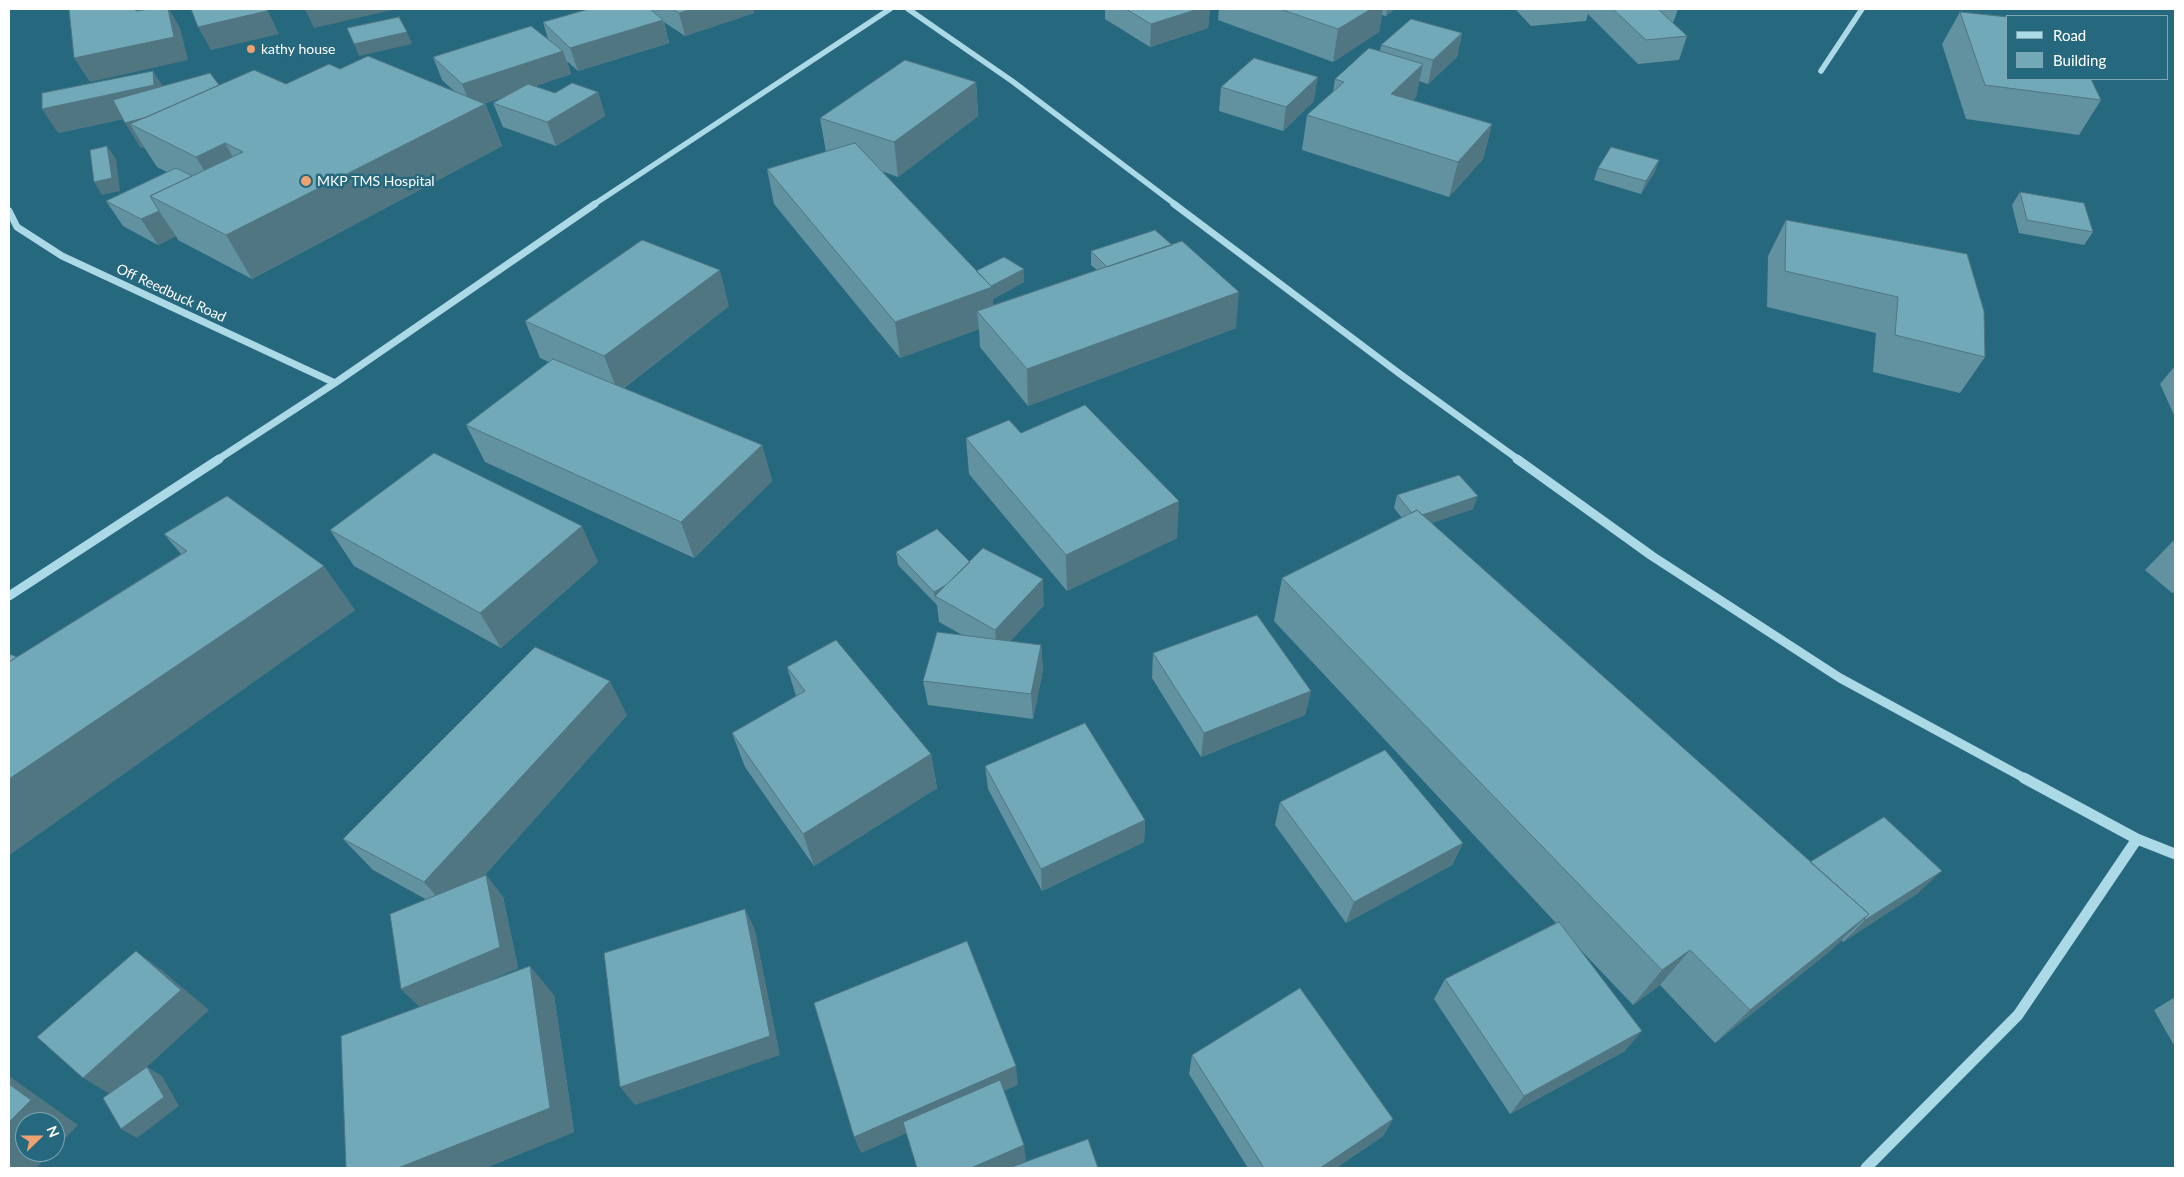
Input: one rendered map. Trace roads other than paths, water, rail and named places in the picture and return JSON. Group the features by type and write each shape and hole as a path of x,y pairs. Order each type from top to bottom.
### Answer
{"street":[{"path":"9,596 335,383 648,167 890,9"},
{"path":"908,9 1012,81 1400,374 1652,556 1840,678 2137,839 2175,854"},
{"path":"1821,71 1862,9"},
{"name":"Off Reedbuck Road","path":"9,211 17,227 62,256 335,383"},
{"path":"1866,1168 2018,1015 2137,839"}],"place":[{"name":"kathy house","path":"251,49"},
{"name":"MKP TMS Hospital","path":"306,181"}]}
